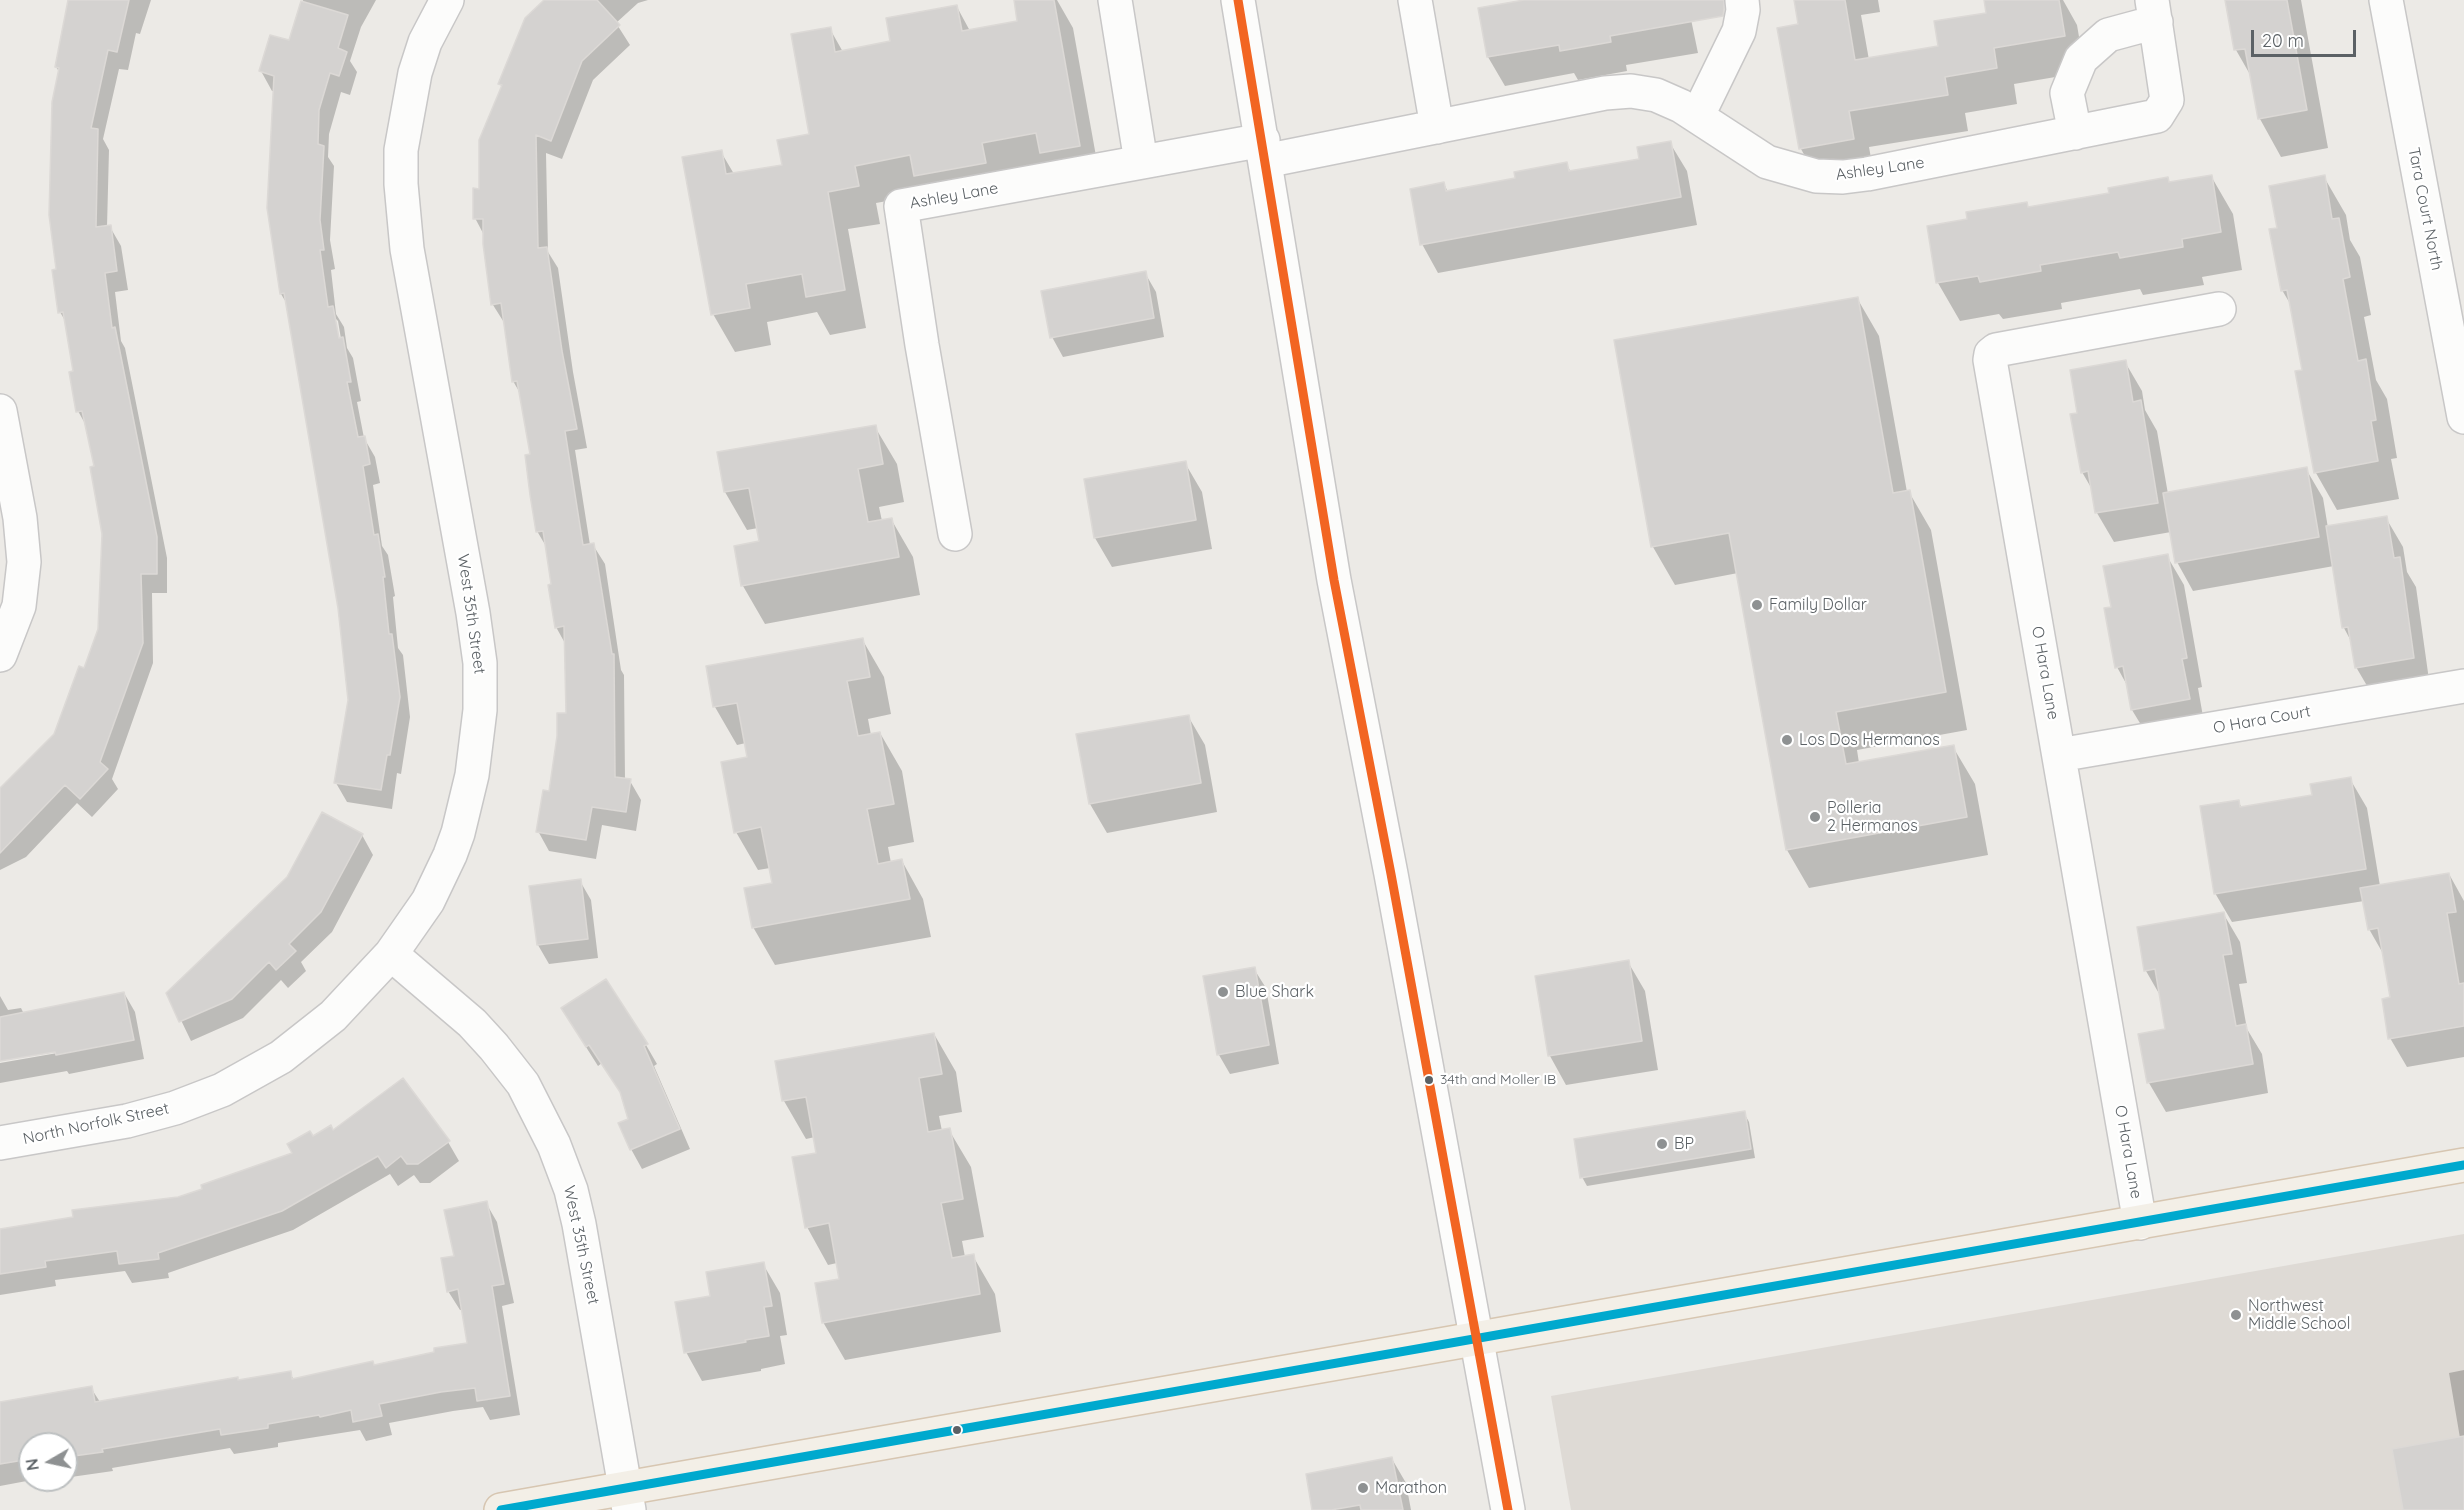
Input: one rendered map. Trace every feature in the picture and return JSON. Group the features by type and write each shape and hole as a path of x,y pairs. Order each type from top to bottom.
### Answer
{"main road":[{"path":"501,1510 628,1499 1477,1338 2464,1165"}],"street":[{"name":"West 35th Street","path":"447,0 425,42 415,73 401,150 401,184 407,249 479,647 480,710 472,775 458,833 428,901 391,954 472,1023 494,1047 522,1084 554,1145 571,1190 579,1224 628,1499"},
{"path":"1114,0 1141,162"},
{"path":"1238,0 1334,580 1391,874 1508,1510"},
{"path":"1415,0 1437,127"},
{"path":"1698,115 1739,31 1743,10 1742,0"},
{"name":"Tara Court North","path":"2386,0 2464,417"},
{"name":"Ashley Lane","path":"955,534 922,345 901,206 1141,162 1264,150 1437,127 1621,91 1656,95 1698,115 1767,162 1803,174 1830,177 1867,174 2075,133 2157,116 2167,100 2154,11 2108,35 2081,59 2067,93 2075,133"},
{"name":"O Hara Lane","path":"2140,1223 1990,360 1991,354 1996,350 2219,309"},
{"path":"0,411 21,518 24,562 19,606 0,655"},
{"name":"O Hara Court","path":"2059,754 2464,686"},
{"name":"North Norfolk Street","path":"0,1143 135,1119 175,1108 222,1090 281,1057 322,1027 357,993 391,954"}],"shaded area":[{"name":"Northwest Middle School","path":"2464,1234 2464,1510 1571,1510 1551,1396"}],"building":[{"path":"68,0 129,0 117,52 108,50 91,128 98,129 96,227 111,225 117,271 105,273 112,328 115,327 157,537 157,574 141,574 143,643 100,762 108,769 80,799 65,785 0,853 0,788 54,734 79,666 84,668 98,629 102,534 90,467 94,466 82,411 76,412 69,372 73,371 63,312 58,313 52,270 56,269 49,215 52,102 59,68 55,67"},
{"path":"544,0 597,0 620,25 582,61 551,141 536,135 538,248 547,247 562,351 577,429 565,431 583,545 594,543 612,654 614,654 615,777 631,779 626,812 592,807 586,840 536,832 543,790 549,791 557,736 557,713 566,713 564,626 555,628 543,531 536,532 530,495 525,455 530,454 517,381 512,382 501,303 491,305 483,244 483,219 473,219 473,188 479,189 479,140 502,85 498,84 525,18"},
{"path":"1014,0 1054,0 1080,146 1040,153 1036,133 982,143 986,163 914,176 910,155 855,166 859,186 828,192 845,290 806,297 802,274 746,284 750,308 711,315 682,157 722,150 726,174 782,165 777,140 809,134 791,34 831,27 835,52 890,41 886,18 957,5 962,31 1017,21"},
{"path":"1524,0 1724,0 1724,9 1723,16 1610,36 1611,42 1560,51 1559,45 1487,57 1478,8"},
{"path":"1794,0 1845,0 1855,60 1938,46 1934,21 1986,13 1984,0 2059,0 2065,36 1994,48 1997,68 1945,77 1948,95 1849,111 1854,139 1799,149 1777,28 1798,24"},
{"path":"2225,0 2287,0 2307,110 2258,119 2245,49 2234,50"},
{"path":"301,1 348,15 338,48 347,52 339,76 330,73 319,110 318,144 324,146 320,220 324,250 320,250 328,307 333,306 339,338 343,337 351,382 347,382 358,437 365,436 370,464 363,466 374,535 378,534 385,577 383,577 389,634 392,634 400,697 390,755 387,755 381,790 334,783 348,700 338,608 284,293 280,294 267,208 274,76 259,71 270,35 289,40"},
{"path":"1671,141 1681,197 1420,245 1410,189 1444,182 1446,191 1515,178 1514,172 1567,162 1569,171 1639,159 1637,147"},
{"path":"2212,175 2221,232 2182,239 2183,247 2120,258 2118,252 2040,265 2041,271 1980,282 1978,276 1936,283 1927,226 1967,219 1966,212 2027,202 2028,207 2109,193 2108,188 2168,177 2169,182"},
{"path":"2325,175 2332,219 2339,218 2350,277 2343,279 2358,361 2366,359 2376,420 2371,421 2378,461 2314,473 2295,371 2302,370 2287,290 2281,291 2269,229 2277,228 2269,186"},
{"path":"1146,271 1154,318 1050,338 1041,291"},
{"path":"1858,297 1893,493 1910,490 1946,692 1836,712 1846,764 1954,745 1967,817 1786,850 1729,533 1651,547 1614,340"},
{"path":"2126,360 2133,402 2141,400 2158,503 2095,513 2088,471 2081,473 2070,414 2077,413 2070,370"},
{"path":"876,425 883,464 858,469 868,522 892,518 899,557 741,586 734,546 759,541 749,488 724,492 717,452"},
{"path":"1186,461 1196,520 1094,538 1084,479"},
{"path":"2307,467 2319,537 2175,563 2163,493"},
{"path":"2387,516 2394,558 2400,557 2414,658 2355,668 2348,627 2342,628 2326,526"},
{"path":"2168,554 2187,658 2182,659 2190,699 2131,710 2123,666 2115,668 2104,608 2111,607 2103,566"},
{"path":"863,638 870,677 847,681 858,736 880,732 894,804 867,809 878,864 902,859 910,899 752,928 744,888 772,883 761,827 734,833 721,762 747,757 737,703 713,707 706,666"},
{"path":"1189,715 1201,783 1089,804 1076,734"},
{"path":"2351,777 2366,869 2214,894 2200,806 2239,800 2240,807 2312,795 2310,784"},
{"path":"322,812 363,834 321,912 289,944 296,951 276,970 269,962 232,999 179,1022 166,993 287,877"},
{"path":"2449,873 2456,912 2447,913 2459,984 2464,983 2464,1026 2388,1039 2382,999 2390,997 2378,928 2368,930 2360,888"},
{"path":"581,879 588,939 537,945 529,886"},
{"path":"2224,912 2232,954 2223,955 2236,1026 2246,1024 2253,1064 2147,1083 2138,1034 2165,1029 2155,969 2144,971 2137,927"},
{"path":"1629,960 1642,1041 1548,1056 1535,976"},
{"path":"1255,967 1269,1045 1217,1055 1203,976"},
{"path":"606,979 648,1044 644,1046 680,1129 630,1150 618,1123 628,1119 620,1092 589,1045 586,1047 561,1008"},
{"path":"124,992 134,1040 56,1055 55,1052 0,1061 0,1017"},
{"path":"934,1033 942,1074 919,1078 928,1132 950,1128 963,1199 941,1203 952,1258 974,1254 980,1294 822,1323 815,1283 839,1279 829,1223 805,1228 792,1157 816,1153 806,1097 782,1101 775,1061"},
{"path":"403,1078 450,1141 418,1164 407,1164 401,1156 386,1168 378,1156 282,1211 158,1253 159,1259 119,1264 117,1251 45,1261 46,1267 0,1274 0,1229 73,1217 72,1210 178,1197 202,1189 201,1185 292,1153 287,1144 310,1131 313,1136 331,1125 333,1130"},
{"name":"BP","path":"1745,1111 1751,1149 1580,1178 1574,1139"},
{"path":"487,1201 504,1284 492,1286 510,1396 477,1401 475,1388 441,1392 379,1404 382,1416 353,1422 351,1410 268,1424 268,1428 221,1435 220,1429 102,1449 103,1452 78,1455 78,1432 18,1432 18,1461 0,1464 0,1402 92,1386 95,1402 238,1377 238,1380 291,1371 292,1379 373,1361 374,1365 434,1352 434,1348 467,1343 458,1289 447,1292 441,1258 454,1256 444,1210"},
{"path":"764,1262 772,1306 764,1307 769,1336 684,1353 675,1302 710,1296 706,1272"},
{"path":"2464,1436 2464,1510 2403,1510 2392,1449"},
{"path":"1392,1457 1403,1510 1361,1510 1360,1505 1331,1510 1312,1510 1306,1474"}],"transit line":[{"path":"1238,0 1334,580 1391,874 1508,1510"},
{"path":"501,1510 2464,1165"}],"place":[{"name":"Family Dollar","path":"1757,605"},
{"name":"Los Dos Hermanos","path":"1787,740"},
{"name":"Polleria 2 Hermanos","path":"1815,817"},
{"name":"Blue Shark","path":"1223,992"},
{"name":"34th and Moller IB","path":"1429,1080"},
{"name":"BP","path":"1662,1144"},
{"name":"Northwest Middle School","path":"2236,1315"},
{"name":"Marathon","path":"1363,1488"}]}
